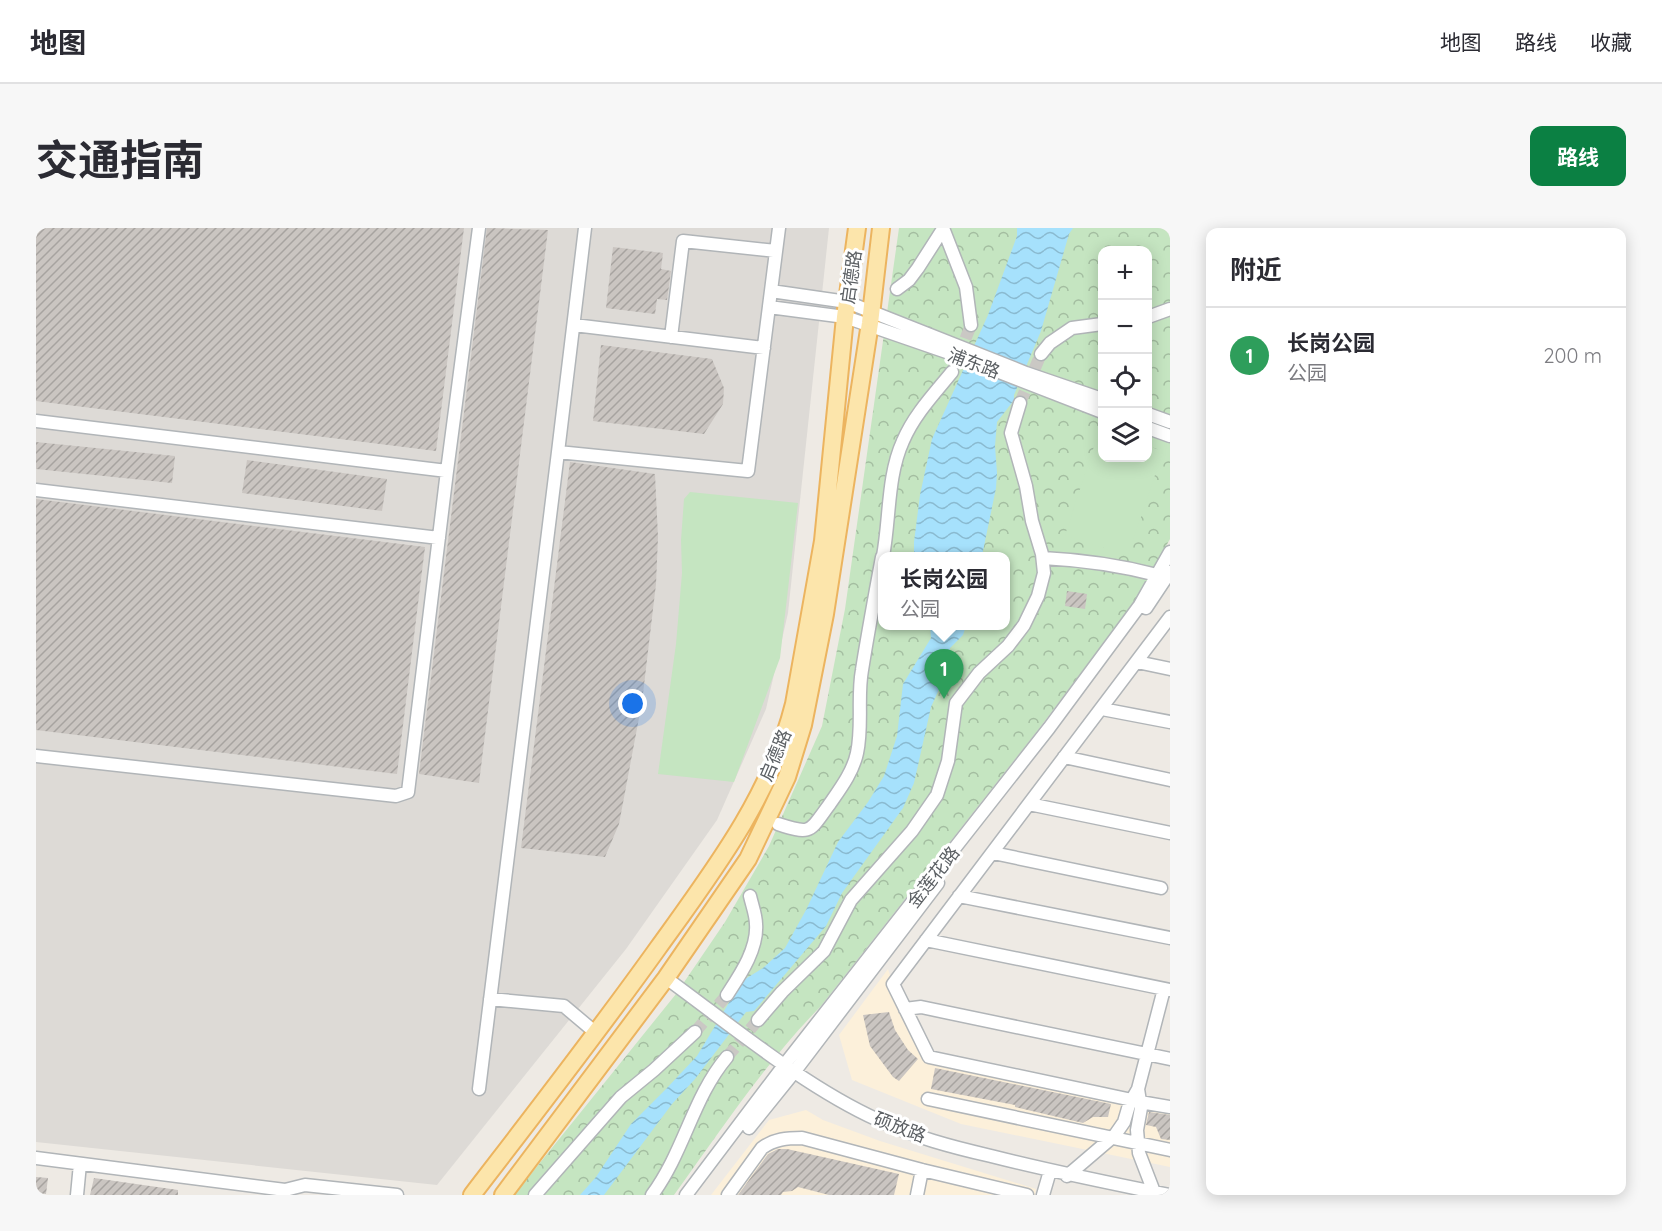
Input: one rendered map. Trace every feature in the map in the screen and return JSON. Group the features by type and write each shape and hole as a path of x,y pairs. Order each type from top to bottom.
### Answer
{"main road":[{"name":"启德路","path":"472,1195 596,1032 726,853 772,768 788,728 823,541 846,310 857,228"},
{"name":"启德路","path":"503,1195 666,978 748,858 787,777 802,725 825,614 871,318 880,228"}],"street":[{"path":"36,756 396,796 406,794 410,788 447,471 479,228"},
{"path":"479,1089 585,228"},
{"path":"897,289 909,280 943,228"},
{"path":"943,228 966,287 971,325"},
{"path":"558,452 748,471 777,230"},
{"path":"670,337 683,241 776,251"},
{"path":"771,291 846,310"},
{"path":"769,308 846,310"},
{"path":"1152,316 1170,309"},
{"name":"浦东路","path":"846,310 1098,398"},
{"name":"浦东路","path":"871,318 958,356 1098,410"},
{"path":"1041,354 1050,343 1072,327 1098,324"},
{"path":"574,325 764,348"},
{"path":"884,552 895,465 900,447 913,421 952,372"},
{"path":"758,1020 782,992 824,951 851,900 912,831 937,795 948,761 956,703 979,673 1008,646 1024,625 1038,596 1044,573 1043,558 1032,521 1026,486 1012,441 1012,426 1020,403"},
{"path":"1152,415 1170,422"},
{"path":"36,421 447,471"},
{"path":"1152,429 1170,436"},
{"path":"36,490 439,538"},
{"name":"金莲花路","path":"696,1195 1140,605 1170,552"},
{"path":"1043,558 1088,561 1157,575"},
{"name":"金莲花路","path":"686,1195 790,1068 1078,700 1170,572"},
{"path":"778,824 799,831 808,830 816,824 842,788 854,762 858,744 861,671 878,583"},
{"path":"1170,618 893,984 929,1058 1136,1097 1170,1107"},
{"path":"1137,662 1170,669"},
{"path":"1102,709 1170,722"},
{"path":"1064,757 1170,780"},
{"path":"1029,804 1170,833"},
{"path":"993,853 1161,888"},
{"path":"728,995 756,940 757,921 750,896"},
{"path":"959,896 1170,938"},
{"path":"926,940 1167,990 1136,1097 1124,1122 1111,1139 1067,1176"},
{"name":"硕放路","path":"666,978 790,1068 854,1108 905,1131 953,1147 1050,1172 1169,1195"},
{"path":"490,999 564,1006 596,1032"},
{"path":"905,1009 921,1007 1170,1059"},
{"path":"535,1195 621,1097 695,1032"},
{"path":"652,1195 678,1154 709,1083 727,1057"},
{"path":"1136,1097 1141,1108 1137,1130 1139,1154 1155,1192"},
{"path":"928,1099 1170,1150"},
{"path":"728,1195 762,1149 776,1140 788,1138 814,1140 922,1170 1027,1195"},
{"path":"36,1158 285,1190 304,1185 397,1195"},
{"path":"77,1195 81,1164"},
{"path":"917,1195 922,1170"},
{"path":"1043,1195 1050,1172"}],"shaded area":[{"path":"36,228 829,228 788,613 766,709 717,820 626,949 437,1185 36,1142"},
{"path":"888,969 893,984 929,1057 1170,1107 1170,1167 961,1124 852,1080 839,1035"},
{"path":"806,1110 823,1120 880,1141 1036,1189 1035,1195 711,1195 769,1120"}],"green space":[{"path":"899,228 1170,228 1170,539 1136,600 1038,730 821,1006 762,1074 674,1195 514,1195 676,994 725,922 769,846 822,726 845,609"},
{"path":"1098,434 1098,462 1152,462 1152,447 1163,451 1128,556 1065,535"},
{"path":"690,492 798,503 780,658 734,782 658,774 676,644 682,573 681,540 684,499"}],"water":[{"path":"1017,228 1073,228 1069,234 1041,331 1014,395 1014,400 997,422 996,488 983,552 914,552 920,495 932,439 988,315 1017,236"},
{"path":"930,630 965,630 963,635 950,648 946,674 931,707 914,783 903,808 842,893 826,926 754,1011 746,1012 695,1079 672,1104 604,1195 580,1195 596,1177 631,1124 697,1056 742,981 763,968 785,948 838,842 884,776 897,736 903,684 931,638"}],"building":[{"path":"36,228 464,228 436,451 36,401"},
{"path":"487,228 548,230 479,783 419,774"},
{"path":"613,247 663,253 661,269 671,271 667,300 657,299 655,314 606,308"},
{"path":"601,345 712,359 724,388 723,404 704,434 593,421"},
{"path":"36,442 175,456 172,483 36,469"},
{"path":"247,460 387,479 382,511 242,493"},
{"path":"570,462 655,474 658,537 656,584 642,702 619,824 605,857 521,848"},
{"path":"36,499 425,547 397,774 36,730"},
{"path":"1067,591 1087,594 1085,609 1065,606"},
{"path":"889,1012 895,1030 908,1050 918,1059 899,1081 893,1077 870,1046 863,1015"},
{"path":"935,1068 1111,1104 1108,1117 1093,1117 1083,1123 1015,1107 1015,1105 931,1089"},
{"path":"1149,1112 1170,1115 1170,1140 1161,1139 1156,1127 1146,1125"},
{"path":"778,1149 787,1149 899,1174 894,1195 829,1195 798,1187 792,1191 783,1192 781,1195 738,1195 768,1154"},
{"path":"36,1177 48,1178 46,1194 36,1193"},
{"path":"94,1178 178,1190 178,1195 90,1195"}],"tunnel":[{"path":"952,372 971,325"},
{"path":"1020,403 1041,354"},
{"path":"695,1032 727,995"},
{"path":"727,1057 758,1020"}],"place":[{"name":"长岗公园","path":"944,699"}]}
